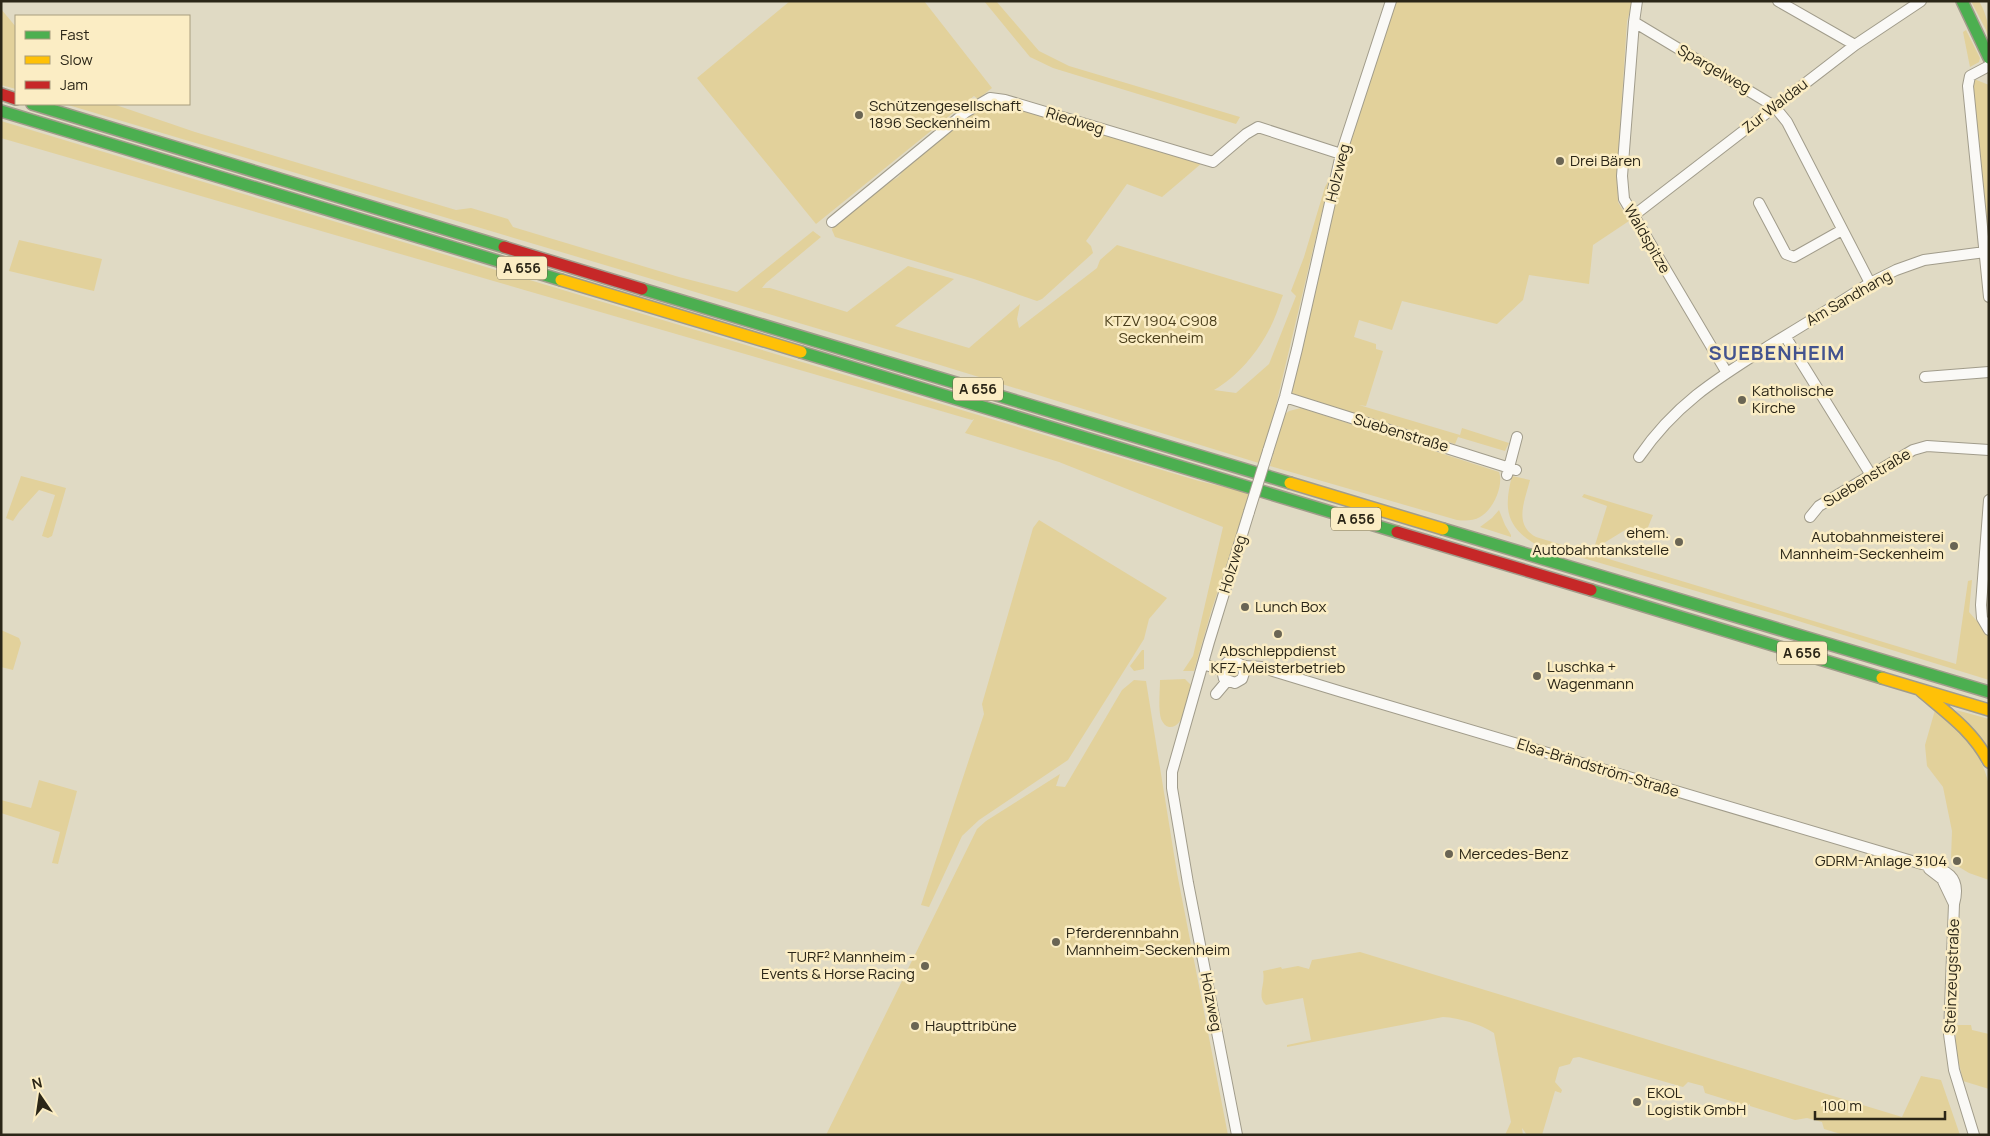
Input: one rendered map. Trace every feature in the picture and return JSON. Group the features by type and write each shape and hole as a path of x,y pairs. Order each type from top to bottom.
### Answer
{"main road":[{"path":"1962,1 1989,58"},
{"path":"1,94 15,99"},
{"name":"A 656","path":"35,105 1989,692"},
{"name":"A 656","path":"1,112 1989,710"},
{"path":"1918,688 1963,725 1976,739 1989,762"}],"street":[{"name":"Holzweg","path":"1237,1135 1188,883 1172,788 1172,772 1285,397 1341,154 1391,1"},
{"name":"Waldspitze","path":"1637,1 1622,185 1624,199 1727,372"},
{"path":"1778,1 1855,45"},
{"name":"Zur Waldau","path":"1633,216 1855,45 1920,1"},
{"name":"Spargelweg","path":"1634,22 1774,106 1787,122 1870,283"},
{"path":"1989,66 1970,76 1968,86 1989,297"},
{"name":"Riedweg","path":"832,222 966,112 990,98 1005,100 1213,162 1246,134 1258,127 1341,154"},
{"path":"1759,203 1786,254 1794,257 1842,230"},
{"name":"Am Sandhang","path":"1639,457 1654,435 1699,391 1870,283 1896,270 1924,260 1985,252"},
{"path":"1785,336 1871,475"},
{"path":"1925,377 1989,372"},
{"name":"Suebenstraße","path":"1285,397 1511,471 1518,437"},
{"name":"Suebenstraße","path":"1810,517 1819,506 1913,450 1927,446 1989,450"},
{"path":"1989,500 1981,605 1982,618 1989,630"},
{"path":"1230,661 1237,661 1242,665 1244,676 1242,679 1235,683 1227,681 1223,676 1222,670 1225,664 1230,661"},
{"path":"1203,664 1222,670"},
{"name":"Elsa-Brändström-Straße","path":"1242,665 1259,665 1273,671 1922,864 1942,878 1954,904"},
{"name":"Elsa-Brändström-Straße","path":"1244,676 1273,671"},
{"path":"1216,694 1227,681"},
{"name":"Steinzeugstraße","path":"1954,904 1949,1034 1954,1070 1974,1135"}],"green space":[{"name":"Schützengesellschaft 1896 Seckenheim","path":"790,1 924,1 992,88 978,99 974,96 816,224 697,78"},
{"path":"984,1 996,1 1039,51 1069,66 1240,117 1236,124 1053,68 1030,57"},
{"path":"1393,1 1633,1 1627,21 1617,175 1618,202 1629,221 1593,245 1589,284 1529,275 1523,300 1497,324 1402,301 1392,330 1359,320 1354,337 1376,344 1376,349 1383,351 1366,406 1359,405 1460,435 1462,428 1509,443 1505,451 1458,437 1455,444 1292,394 1298,353 1343,154"},
{"path":"1971,1 1979,1 1984,11 1988,26 1989,42 1986,30"},
{"path":"1,9 15,26 15,89 1,85"},
{"path":"1966,30 1980,58 1979,62 1970,67 1963,32"},
{"path":"1974,79 1989,85 1989,251 1970,84"},
{"name":"KTZV 1904 C908 Seckenheim","path":"68,105 116,105 195,132 456,210 471,208 508,219 513,227 679,277 737,292 813,231 821,237 762,288 770,288 847,312 908,266 954,279 895,326 969,348 1020,304 1017,319 1019,328 1097,268 1100,260 1117,245 1283,295 1272,324 1253,355 1239,371 1214,390 1236,393 1269,364 1296,296 1291,291 1304,257 1325,187 1330,178 1262,464 940,365"},
{"path":"987,105 1010,105 1202,163 1162,197 1127,184 1086,241 1091,246 1093,253 1042,299 1037,301 974,279 835,237 832,230 833,226 889,181 897,178 905,166 972,114"},
{"path":"1,121 1071,443 1199,481 1250,493 1194,671 1183,671 1193,656 1223,527 1059,462 965,433 974,419 972,420 1,138"},
{"path":"19,240 102,259 94,291 9,271"},
{"path":"1301,408 1499,472 1499,491 1485,514 1475,519 1457,520 1270,466 1284,415 1289,411"},
{"path":"21,476 66,488 52,536 48,538 42,536 55,495 39,490 13,521 6,518"},
{"path":"1512,476 1530,480 1522,512 1525,526 1536,537 1956,664 1968,581 1972,580 1969,612 1989,635 1989,680 1782,616 1535,544 1518,530 1512,523 1509,515 1508,497"},
{"path":"1584,494 1653,515 1646,532 1630,527 1599,546 1595,545 1607,506 1582,497"},
{"path":"1499,510 1511,535 1511,537 1480,527"},
{"path":"1039,520 1167,598 1149,619 1144,639 1068,760 979,820 962,836 929,907 921,905 984,714 982,704 1033,528"},
{"path":"1,630 19,638 21,643 13,670 1,667"},
{"path":"1142,650 1144,650 1144,669 1134,671 1130,666"},
{"path":"1185,679 1192,686 1185,711 1178,723 1168,727 1160,715 1160,680"},
{"name":"Pferderennbahn Mannheim-Seckenheim","path":"1134,680 1146,681 1177,873 1228,1135 826,1135 977,829 986,821 1060,774 1056,786 1065,787 1122,690"},
{"path":"1935,710 1962,734 1976,752 1989,785 1989,880 1969,873 1954,864 1951,859 1952,831 1943,787 1927,766 1925,745"},
{"path":"1956,710 1989,719 1989,751"},
{"path":"39,780 77,791 58,864 52,863 60,832 1,813 1,800 31,808"},
{"path":"1360,952 1902,1117 1921,1076 1941,1080 1960,1135 1844,1135 1824,1129 1822,1122 1807,1118 1795,1120 1750,1106 1750,1104 1747,1106 1705,1093 1703,1086 1688,1082 1683,1087 1579,1057 1573,1058 1570,1064 1559,1067 1555,1082 1562,1090 1561,1093 1555,1091 1542,1135 1527,1135 1522,1128 1523,1135 1505,1135 1511,1122 1494,1033 1476,1024 1443,1017 1287,1047 1287,1045 1311,1040 1303,998 1266,1005 1261,994 1263,971 1298,966 1309,969 1312,960"},
{"path":"1957,1025 1971,1025 1972,1030 1989,1034 1989,1089 1963,1081 1955,1046"}],"traffic: fast":[{"path":"1962,1 1989,58"},
{"path":"35,105 504,247"},
{"path":"1,111 561,280"},
{"path":"642,289 1290,483"},
{"path":"801,352 1397,532"},
{"path":"1443,529 1989,692"},
{"path":"1591,590 1882,678"}],"traffic: slow":[{"path":"561,280 801,352"},
{"path":"1290,483 1443,529"},
{"path":"1882,678 1989,710"},
{"path":"1921,691 1967,732 1983,751 1989,762"}],"traffic: jam":[{"path":"1,94 15,99"},
{"path":"504,247 642,289"},
{"path":"1397,532 1591,590"}],"place":[{"name":"Schützengesellschaft 1896 Seckenheim","path":"859,115"},
{"name":"Drei Bären","path":"1560,161"},
{"name":"Katholische Kirche","path":"1742,400"},
{"name":"ehem. Autobahntankstelle","path":"1679,542"},
{"name":"Autobahnmeisterei Mannheim-Seckenheim","path":"1954,546"},
{"name":"Lunch Box","path":"1245,607"},
{"name":"Abschleppdienst KFZ-Meisterbetrieb","path":"1278,634"},
{"name":"Luschka + Wagenmann","path":"1537,676"},
{"name":"Mercedes-Benz","path":"1449,854"},
{"name":"GDRM-Anlage 3104","path":"1957,861"},
{"name":"Pferderennbahn Mannheim-Seckenheim","path":"1056,942"},
{"name":"TURF² Mannheim - Events & Horse Racing","path":"925,966"},
{"name":"Haupttribüne","path":"915,1026"},
{"name":"EKOL Logistik GmbH","path":"1637,1102"}],"district":[{"name":"SUEBENHEIM","path":"1777,353"}]}
